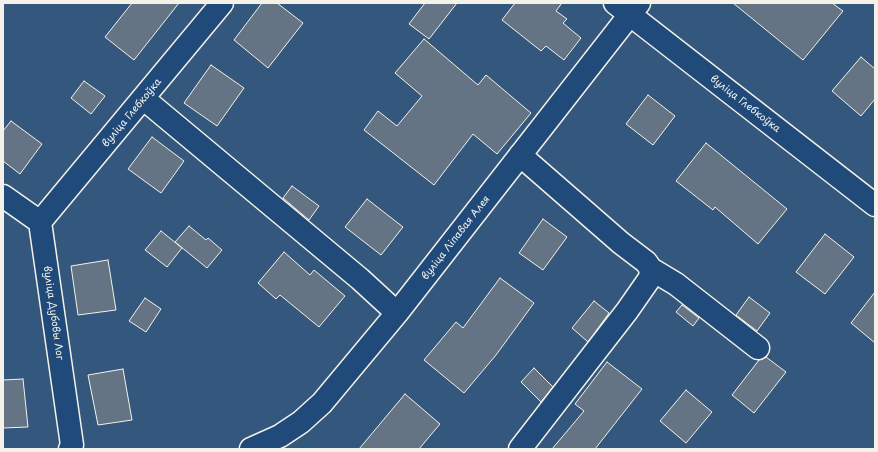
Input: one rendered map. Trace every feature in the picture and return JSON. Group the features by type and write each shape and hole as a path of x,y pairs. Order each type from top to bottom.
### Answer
{"street":[{"name":"вуліца Глебкоўка","path":"40,222 144,100 222,3"},
{"name":"вуліца Глебкоўка","path":"628,7 875,205"},
{"name":"вуліца Ліпавая Алея","path":"251,449 280,436 301,422 322,403 397,313 520,155 628,7"},
{"path":"144,100 360,278 397,313"},
{"path":"520,155 621,243 646,262 651,269 676,284 758,348"},
{"path":"3,196 40,222"},
{"name":"вуліца Дубовы Лог","path":"40,222 72,445 70,449"},
{"path":"520,449 628,311 650,278 651,269"}],"building":[{"path":"132,3 179,3 134,60 105,37"},
{"path":"262,3 277,3 303,23 268,68 234,40"},
{"path":"425,3 457,3 429,39 409,24"},
{"path":"515,3 562,3 556,11 567,19 563,23 581,38 564,60 546,46 541,51 502,20"},
{"path":"733,3 832,3 843,11 803,60"},
{"path":"424,39 478,85 486,75 531,113 497,154 473,134 434,185 364,130 378,111 397,126 422,96 395,73"},
{"path":"861,57 875,69 875,99 861,116 832,91"},
{"path":"211,65 244,88 217,126 184,103"},
{"path":"84,81 105,96 91,114 71,98"},
{"path":"648,95 675,116 653,145 626,124"},
{"path":"11,121 42,144 20,174 3,161 3,131"},
{"path":"152,137 184,161 161,193 128,169"},
{"path":"706,143 787,209 758,244 715,207 713,210 676,181"},
{"path":"292,186 319,206 309,220 283,198"},
{"path":"367,199 403,227 381,255 345,227"},
{"path":"543,219 567,237 543,270 519,253"},
{"path":"189,226 206,240 208,238 222,250 207,268 175,242"},
{"path":"161,231 182,248 167,267 145,250"},
{"path":"825,234 854,257 825,294 796,272"},
{"path":"284,252 310,275 314,270 345,296 319,327 280,295 276,299 258,283"},
{"path":"108,260 116,310 78,315 71,266"},
{"path":"500,278 534,303 496,355 464,393 424,360 456,322 463,328"},
{"path":"875,292 875,343 851,323"},
{"path":"749,297 770,313 757,331 736,315"},
{"path":"145,298 161,309 146,332 129,321"},
{"path":"594,301 609,313 588,342 572,328"},
{"path":"682,305 699,318 693,326 676,312"},
{"path":"766,357 786,372 754,413 732,395 759,360"},
{"path":"607,362 642,389 595,449 552,449 584,411 575,404"},
{"path":"534,368 553,387 541,402 521,382"},
{"path":"123,369 132,420 98,425 88,375"},
{"path":"23,379 28,427 3,428 3,380"},
{"path":"686,390 712,412 686,443 660,421"},
{"path":"405,394 440,424 419,449 359,449"}]}
